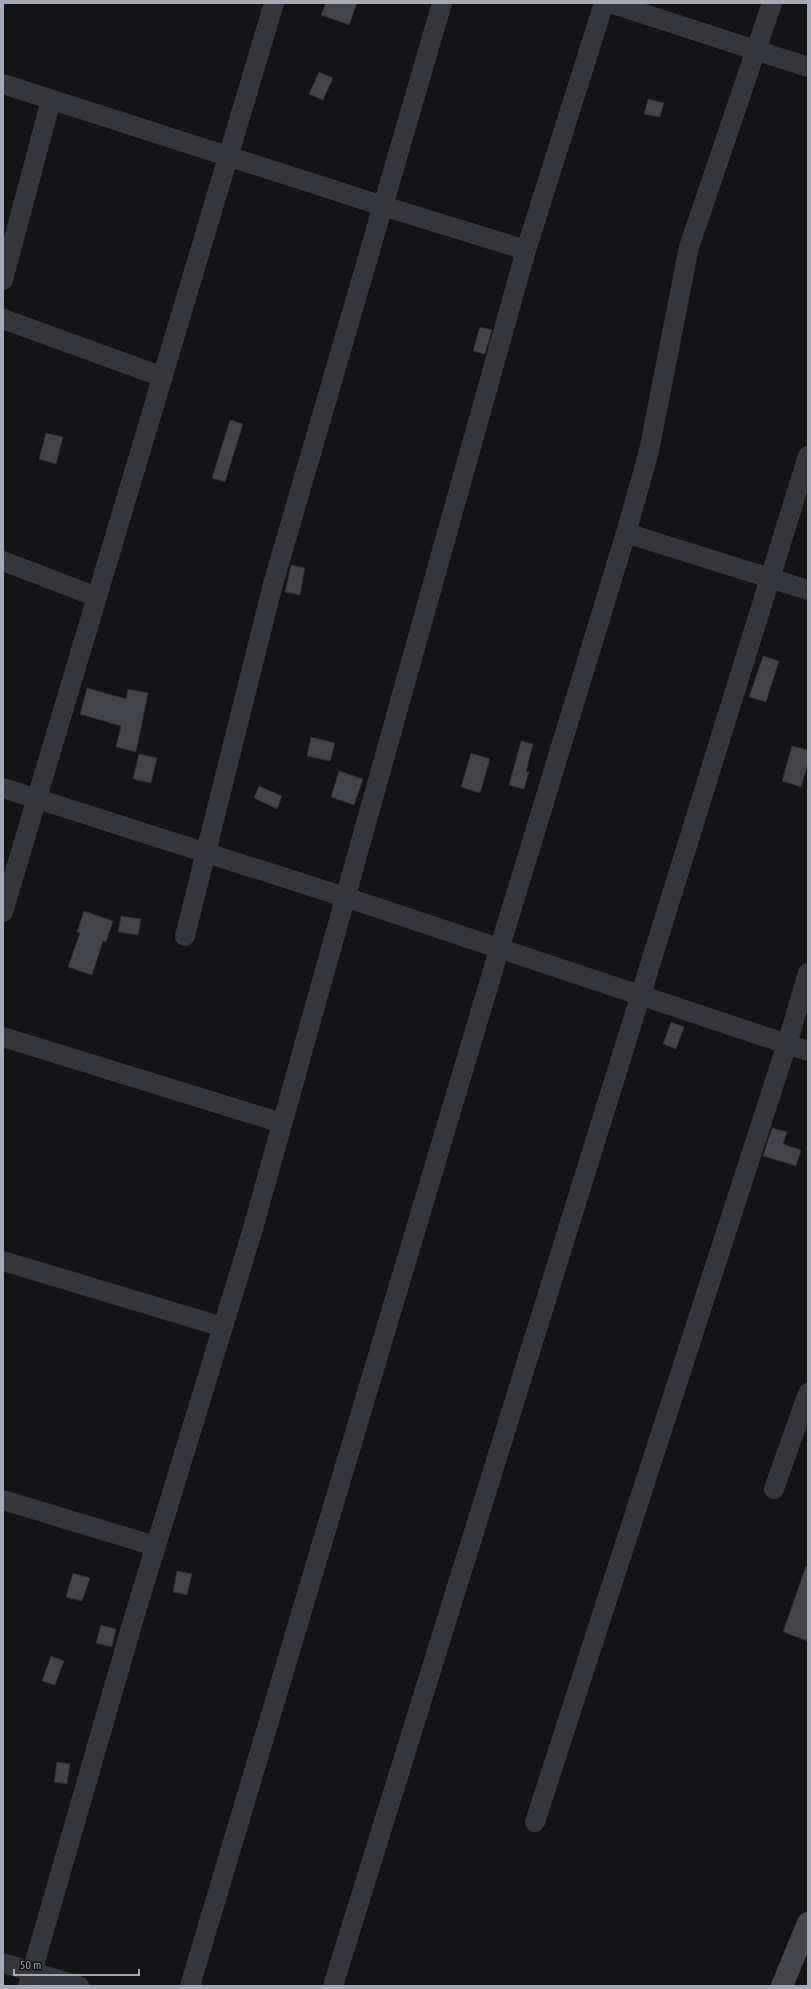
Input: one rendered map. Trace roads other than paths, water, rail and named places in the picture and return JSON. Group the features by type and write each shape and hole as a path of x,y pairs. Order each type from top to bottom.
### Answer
{"street":[{"path":"3,912 274,3"},
{"path":"185,936 273,584 442,3"},
{"path":"30,1979 155,1546 223,1327 282,1123 526,250 604,3"},
{"path":"610,3 808,67"},
{"path":"190,1986 499,950 626,533 649,451 689,247 772,3"},
{"path":"3,84 383,206 526,250"},
{"path":"3,280 51,100"},
{"path":"3,319 162,377"},
{"path":"333,1986 808,456"},
{"path":"626,533 808,590"},
{"path":"3,562 97,597"},
{"path":"3,788 206,854 345,897 499,950 808,1051"},
{"path":"535,1822 787,1044 808,973"},
{"path":"3,1037 282,1123"},
{"path":"3,1262 223,1327"},
{"path":"774,1489 808,1393"},
{"path":"3,1500 155,1546"},
{"path":"782,1986 806,1932"},
{"path":"3,1963 30,1979 79,1986"}]}
